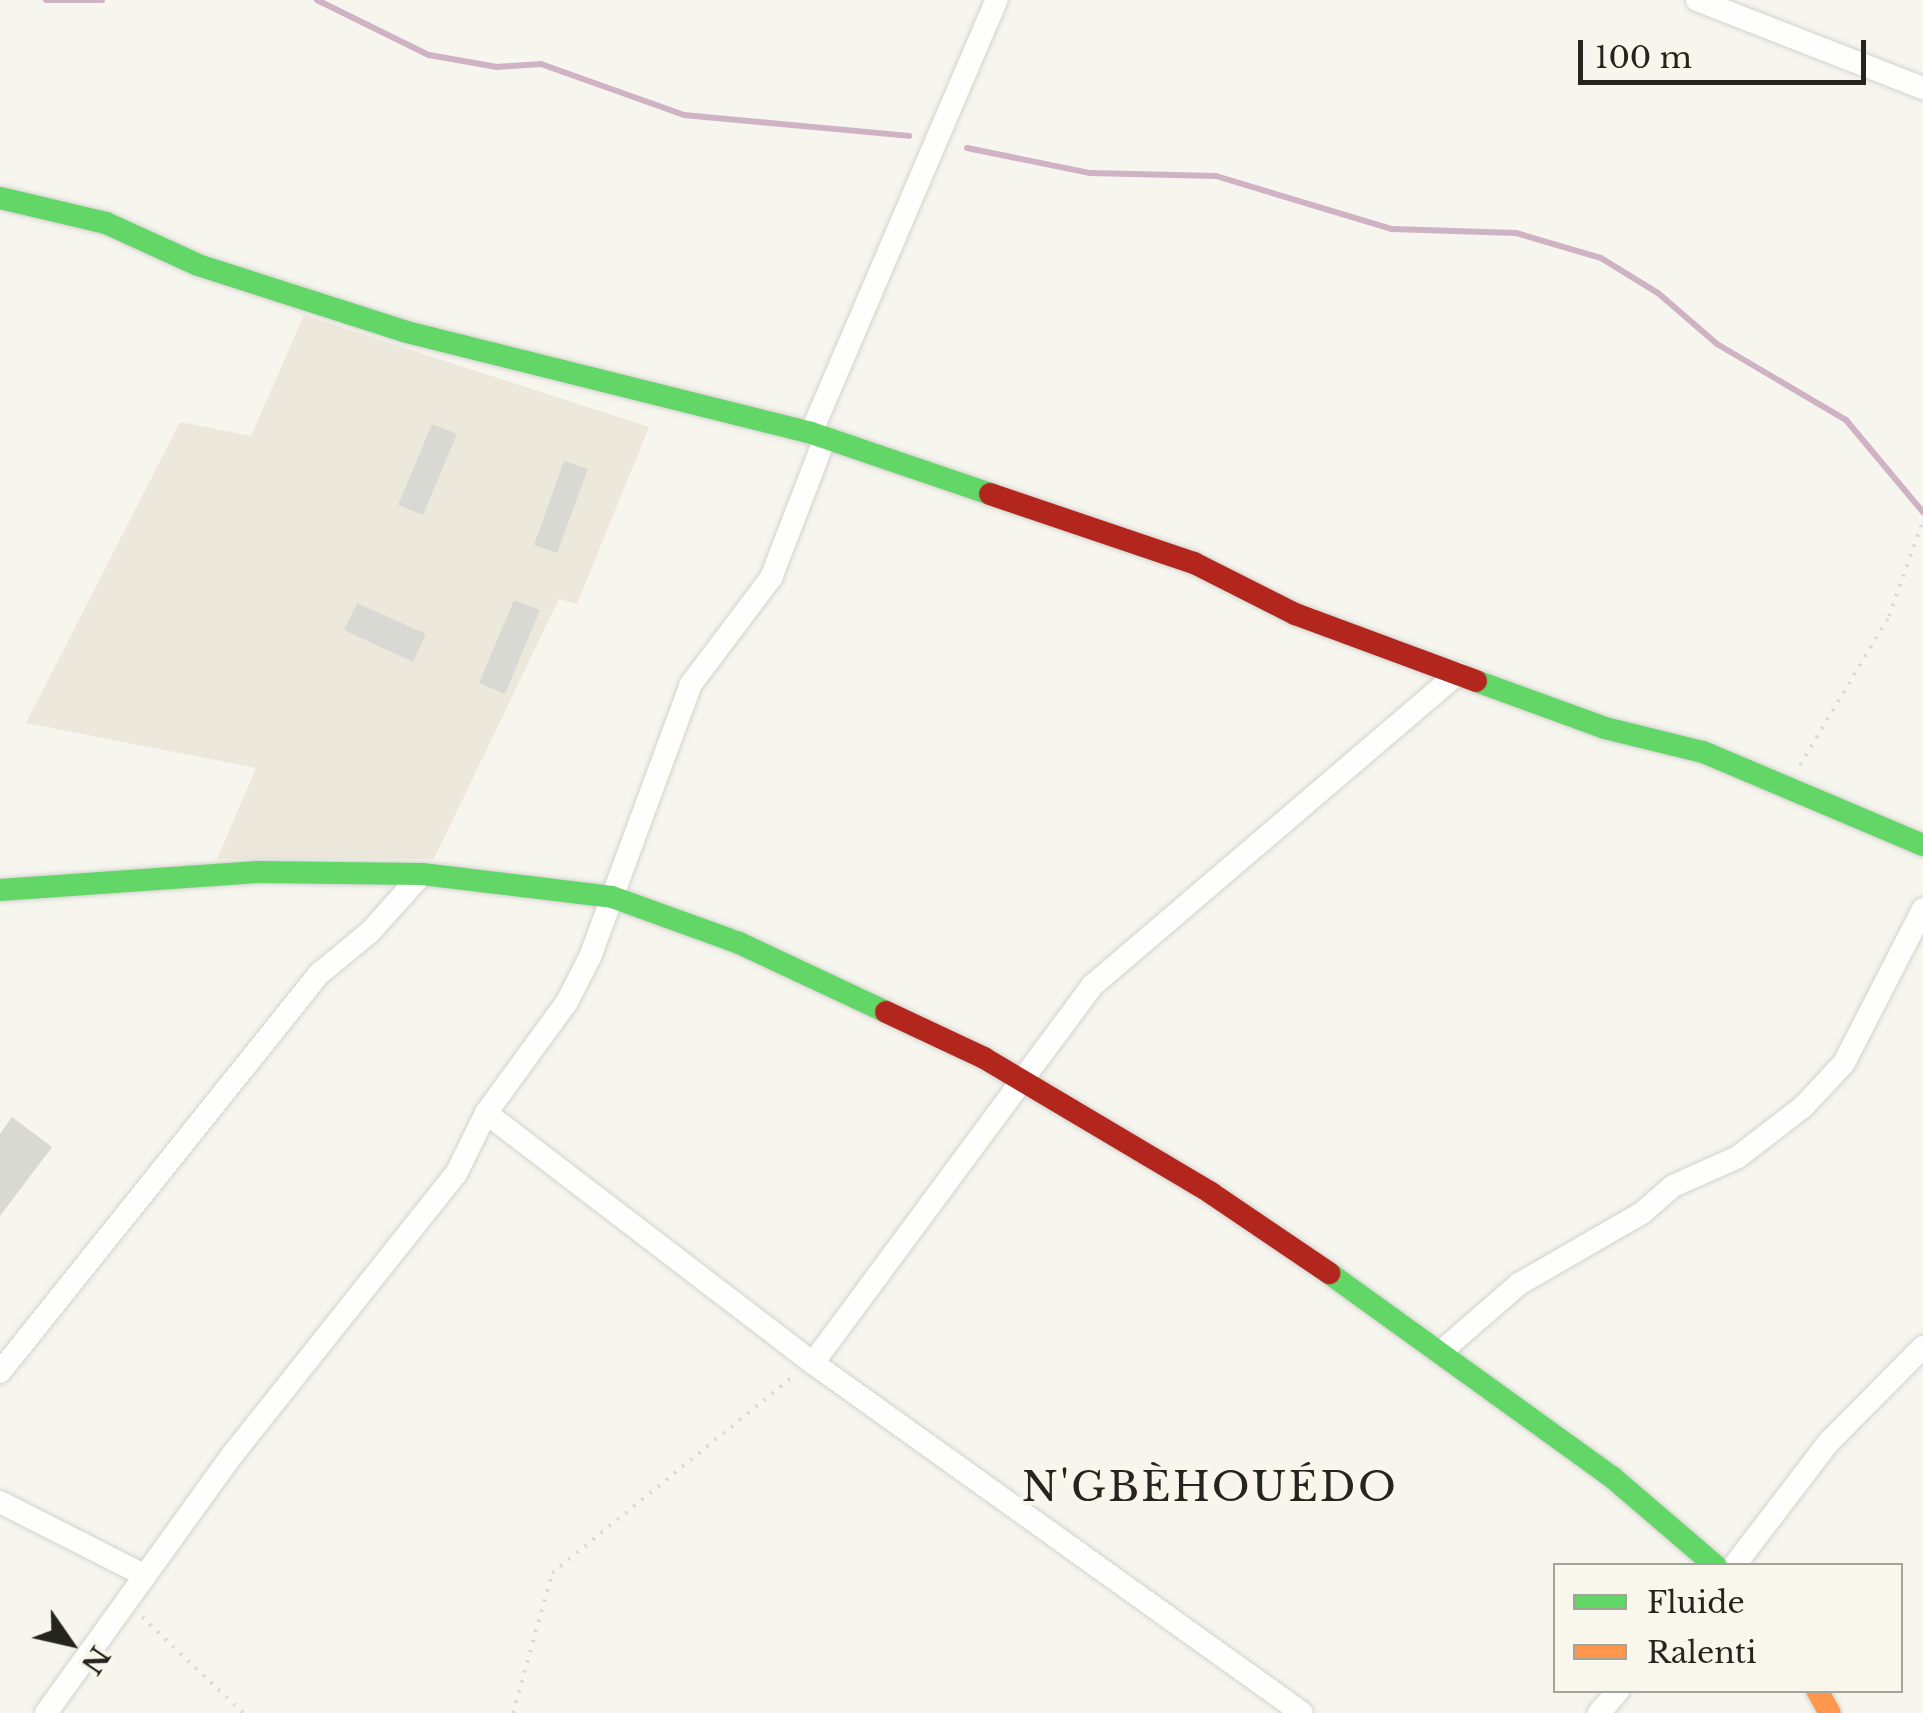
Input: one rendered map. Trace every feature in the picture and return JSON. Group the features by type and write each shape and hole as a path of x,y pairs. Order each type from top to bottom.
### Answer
{"street":[{"path":"46,1713 142,1574 456,1174 486,1113 566,1002 612,897 691,684 771,578 818,435 997,0"},
{"path":"1698,0 1923,88"},
{"path":"0,198 106,223 198,265 406,332 818,435 1194,563 1296,614 1605,728 1703,752 1923,845"},
{"path":"813,1362 1093,985 1458,673"},
{"path":"0,890 257,872 422,874 612,897 739,943 1022,1079 1211,1194 1444,1350 1612,1476 1713,1563"},
{"path":"0,1372 308,987 422,874"},
{"path":"1444,1350 1519,1284 1642,1212 1674,1186 1738,1157 1804,1106 1844,1063 1923,909"},
{"path":"486,1113 813,1362 1302,1713"},
{"path":"1736,1563 1828,1443 1923,1347"},
{"path":"0,1502 142,1574"},
{"path":"1600,1713 1617,1693"}],"path":[{"path":"1785,789 1878,638 1923,521"},
{"path":"513,1713 552,1572 813,1362"},
{"path":"125,1600 242,1713"}],"shaded area":[{"path":"304,315 649,427 577,604 559,599 434,859 217,859 256,768 26,723 180,422 251,436"}],"building":[{"path":"432,424 457,434 423,515 398,505"},
{"path":"564,461 588,469 557,553 534,545"},
{"path":"514,600 540,610 505,694 479,683"},
{"path":"357,603 426,634 413,662 344,630"},
{"path":"12,1117 52,1147 0,1216 0,1134"}],"waterway":[{"path":"46,0 102,0"},
{"path":"317,0 429,55 497,67 541,64 684,115 909,136"},
{"path":"967,148 1090,173 1216,176 1392,229 1516,233 1601,258 1658,293 1717,344 1846,420 1923,512"}],"traffic: fast":[{"path":"0,198 106,223 198,265 407,332 811,433 990,494"},
{"path":"1476,681 1605,728 1703,752 1923,845"},
{"path":"0,890 257,872 422,874 612,897 739,943 886,1012"},
{"path":"1329,1273 1612,1477 1712,1563"}],"traffic: slow":[{"path":"1819,1693 1830,1713"}],"traffic: jam":[{"path":"990,494 1194,563 1295,614 1476,681"},
{"path":"886,1012 984,1058 1211,1193 1329,1273"}],"district":[{"name":"N'GBÈHOUÉDO","path":"1210,1487"}]}
